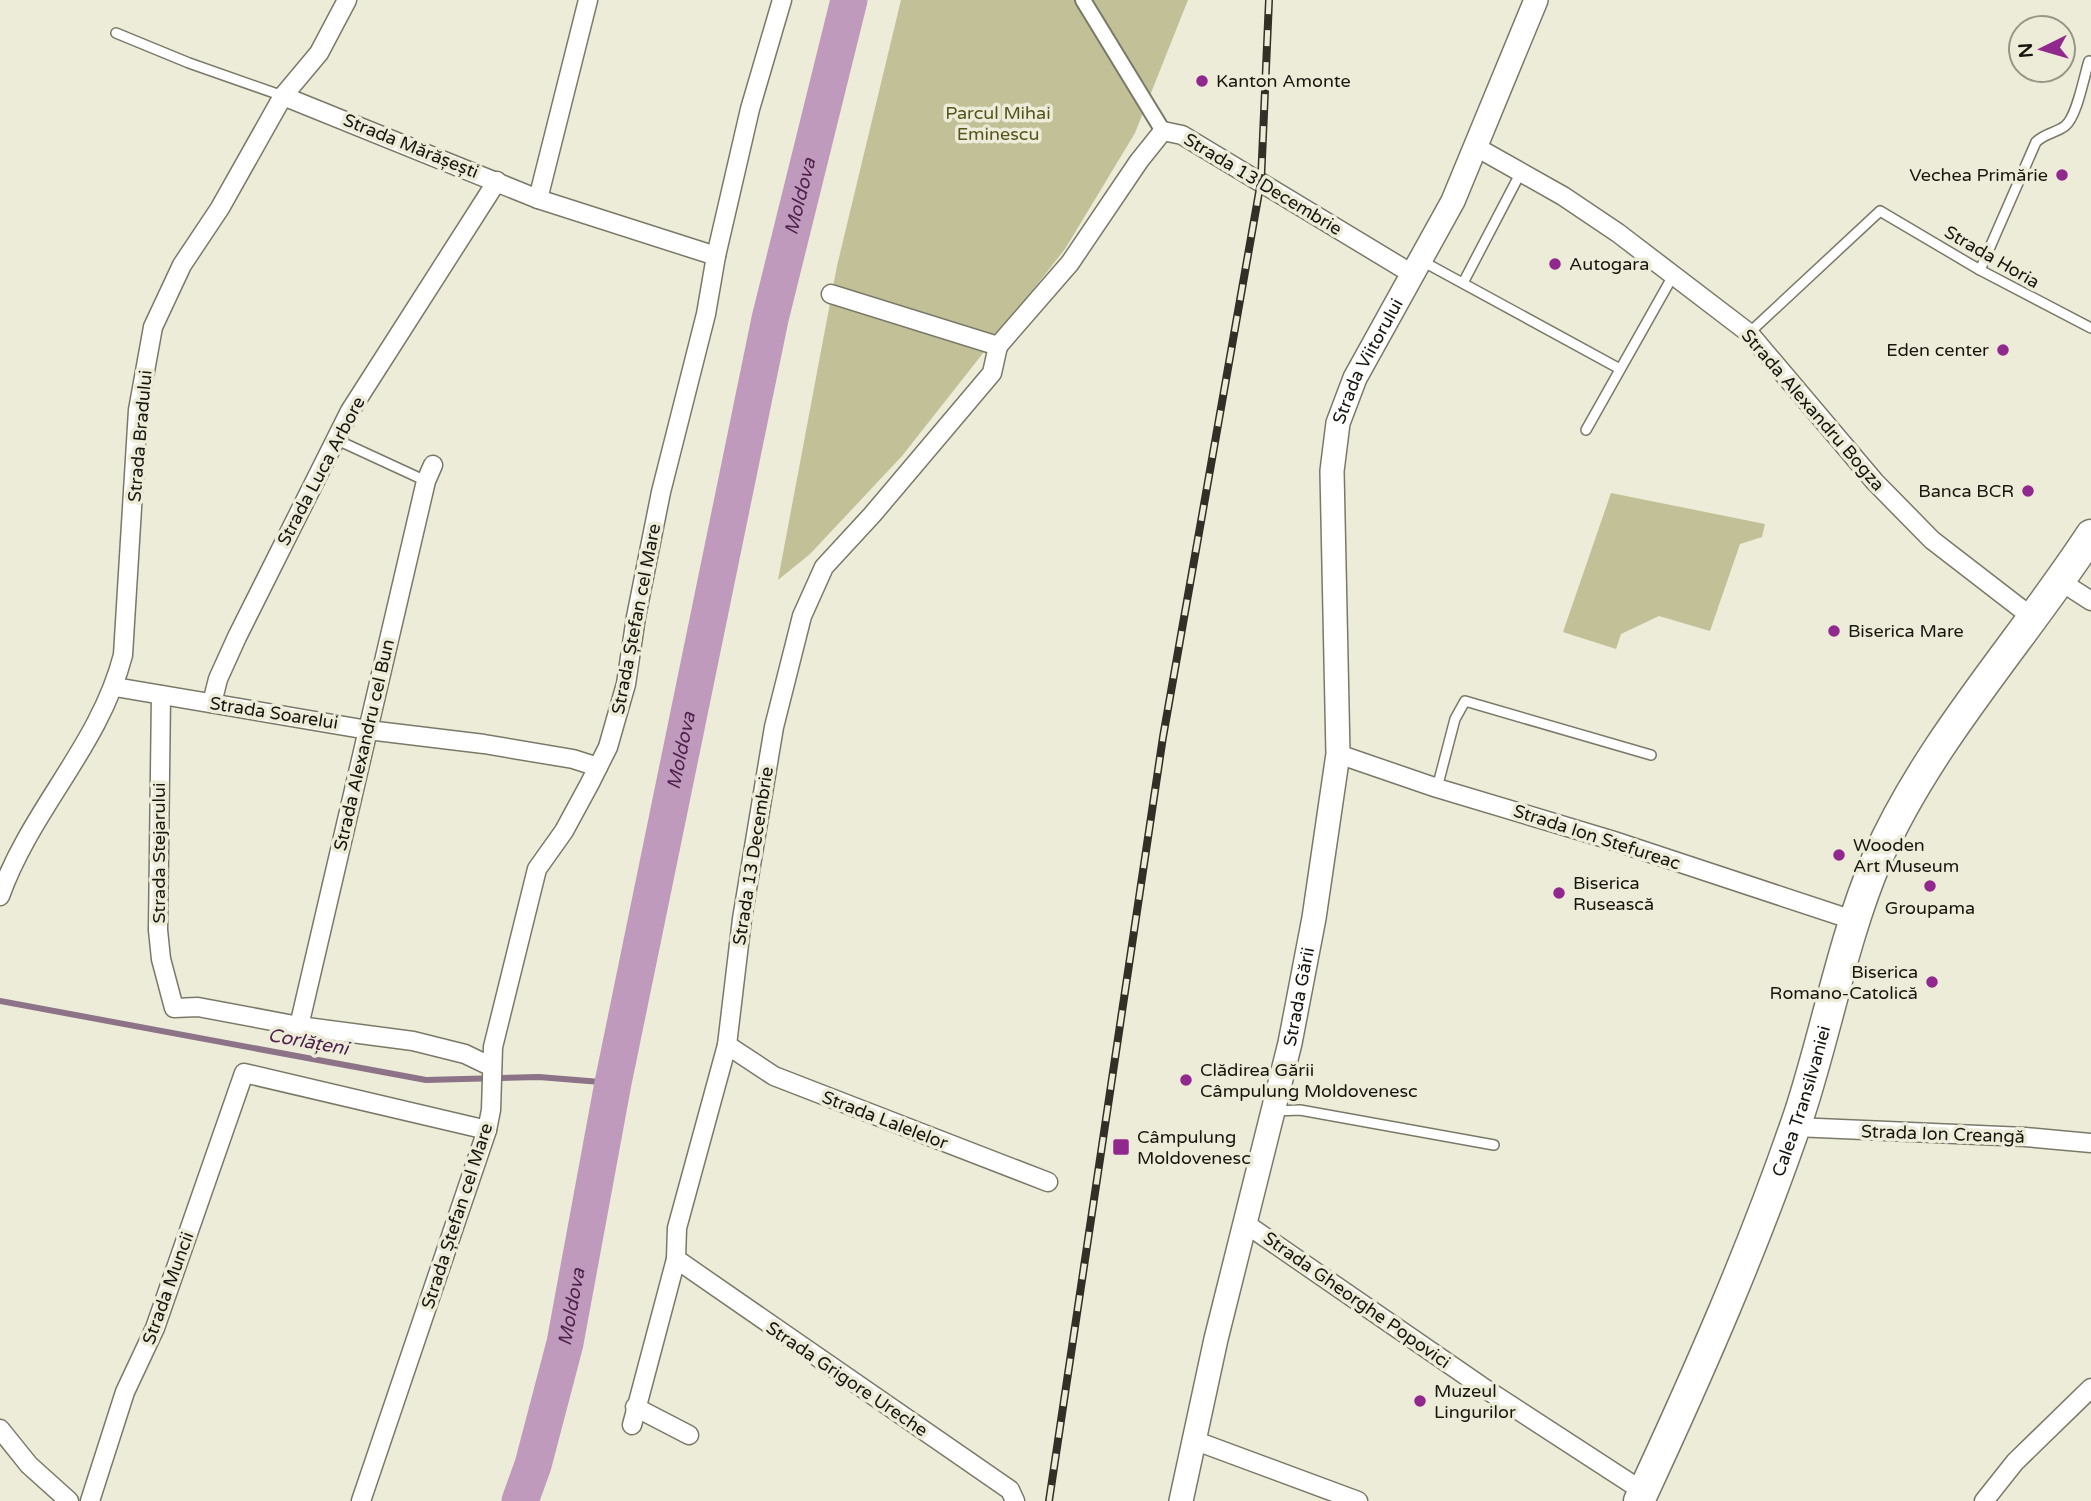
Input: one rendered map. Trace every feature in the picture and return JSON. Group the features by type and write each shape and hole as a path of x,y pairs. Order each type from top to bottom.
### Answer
{"highway":[{"name":"Calea Transilvaniei","path":"1642,1496 1772,1194 1878,858 1910,793 2091,535"}],"street":[{"name":"Strada Bradului","path":"0,896 27,835 85,745 115,687 123,655 138,410 153,327 182,265 220,208 283,96 320,53 347,0"},
{"path":"538,199 588,0"},
{"name":"Strada Ștefan cel Mare","path":"360,1501 487,1130 491,1110 493,1047 537,869 564,831 608,747 626,684 636,617 661,492 706,314 716,256 750,109 782,0"},
{"path":"1083,0 1163,131"},
{"name":"Strada Viitorului","path":"1338,754 1332,471 1338,423 1355,378 1418,268 1476,147 1536,0"},
{"name":"Strada Mărășești","path":"283,96 538,199 716,256"},
{"name":"Strada 13 Decembrie","path":"689,1435 634,1416 676,1259 677,1228 727,1045 742,919 774,727 803,616 824,567 872,515 992,373 998,346 1070,263 1139,161 1163,131 1182,135 1418,268"},
{"name":"Strada Alexandru Bogza","path":"1476,147 1574,203 1674,274 1749,333 1875,482 1913,521 1932,540 2033,618"},
{"name":"Strada Luca Arbore","path":"212,703 227,658 335,439 498,181"},
{"path":"831,294 998,346"},
{"name":"Strada Alexandru cel Bun","path":"299,1026 429,473"},
{"path":"2060,581 2091,601"},
{"name":"Strada Soarelui","path":"115,687 368,730 484,744 573,759 598,767"},
{"name":"Strada Stejarului","path":"161,695 158,930 161,959 174,1008 198,1007 299,1026"},
{"name":"Strada Ion Stefureac","path":"1338,754 1856,921"},
{"name":"Strada Gării","path":"1181,1501 1216,1339 1304,977 1338,754"},
{"path":"299,1026 413,1041 465,1054 492,1068"},
{"name":"Strada Lalelelor","path":"727,1045 774,1076 1048,1182"},
{"name":"Strada Muncii","path":"90,1501 125,1392 155,1328 244,1073 487,1130"},
{"name":"Strada Ion Creangă","path":"1794,1127 2025,1137 2091,1143"},
{"name":"Strada Gheorghe Popovici","path":"1246,1224 1642,1496"},
{"name":"Strada Grigore Ureche","path":"676,1259 1010,1490 1015,1501"},
{"path":"1984,1501 2015,1462 2091,1388"},
{"path":"0,1429 29,1465 69,1501"},
{"path":"1196,1441 1358,1501"}],"lane":[{"path":"116,33 189,63 283,96"},
{"path":"1980,270 2036,142 2042,136 2063,127 2072,118 2089,61"},
{"path":"1464,283 1521,172"},
{"name":"Strada Horia","path":"1749,333 1880,211 1980,270 2091,328"},
{"path":"1418,268 1464,283 1620,369"},
{"path":"1586,430 1674,274"},
{"path":"335,439 429,473"},
{"path":"1437,788 1455,719 1465,701 1651,755"},
{"path":"1273,1111 1300,1110 1494,1145"}],"green space":[{"name":"Parcul Mihai Eminescu","path":"901,0 1188,0 1135,133 1065,249 902,456 810,554 778,580 837,266"},
{"path":"1611,493 1765,524 1762,537 1740,544 1710,631 1659,616 1621,634 1616,649 1563,632"}],"waterway":[{"name":"Moldova","path":"520,1501 533,1465 565,1343 613,1083 770,319 849,0"},
{"name":"Corlățeni","path":"0,1001 426,1080 539,1077 613,1083"}],"railway":[{"path":"1049,1501 1163,737 1261,181 1269,0"}],"place":[{"name":"Kanton Amonte","path":"1202,81"},
{"name":"Vechea Primărie","path":"2062,175"},
{"name":"Autogara","path":"1555,264"},
{"name":"Eden center","path":"2003,350"},
{"name":"Banca BCR","path":"2028,491"},
{"name":"Biserica Mare","path":"1834,631"},
{"name":"Wooden Art Museum","path":"1839,855"},
{"name":"Groupama","path":"1930,886"},
{"name":"Biserica Rusească","path":"1559,893"},
{"name":"Biserica Romano-Catolică","path":"1932,982"},
{"name":"Clădirea Gării Câmpulung Moldovenesc","path":"1186,1080"},
{"name":"Câmpulung Moldovenesc","path":"1121,1147"},
{"name":"Muzeul Lingurilor","path":"1420,1401"}]}
